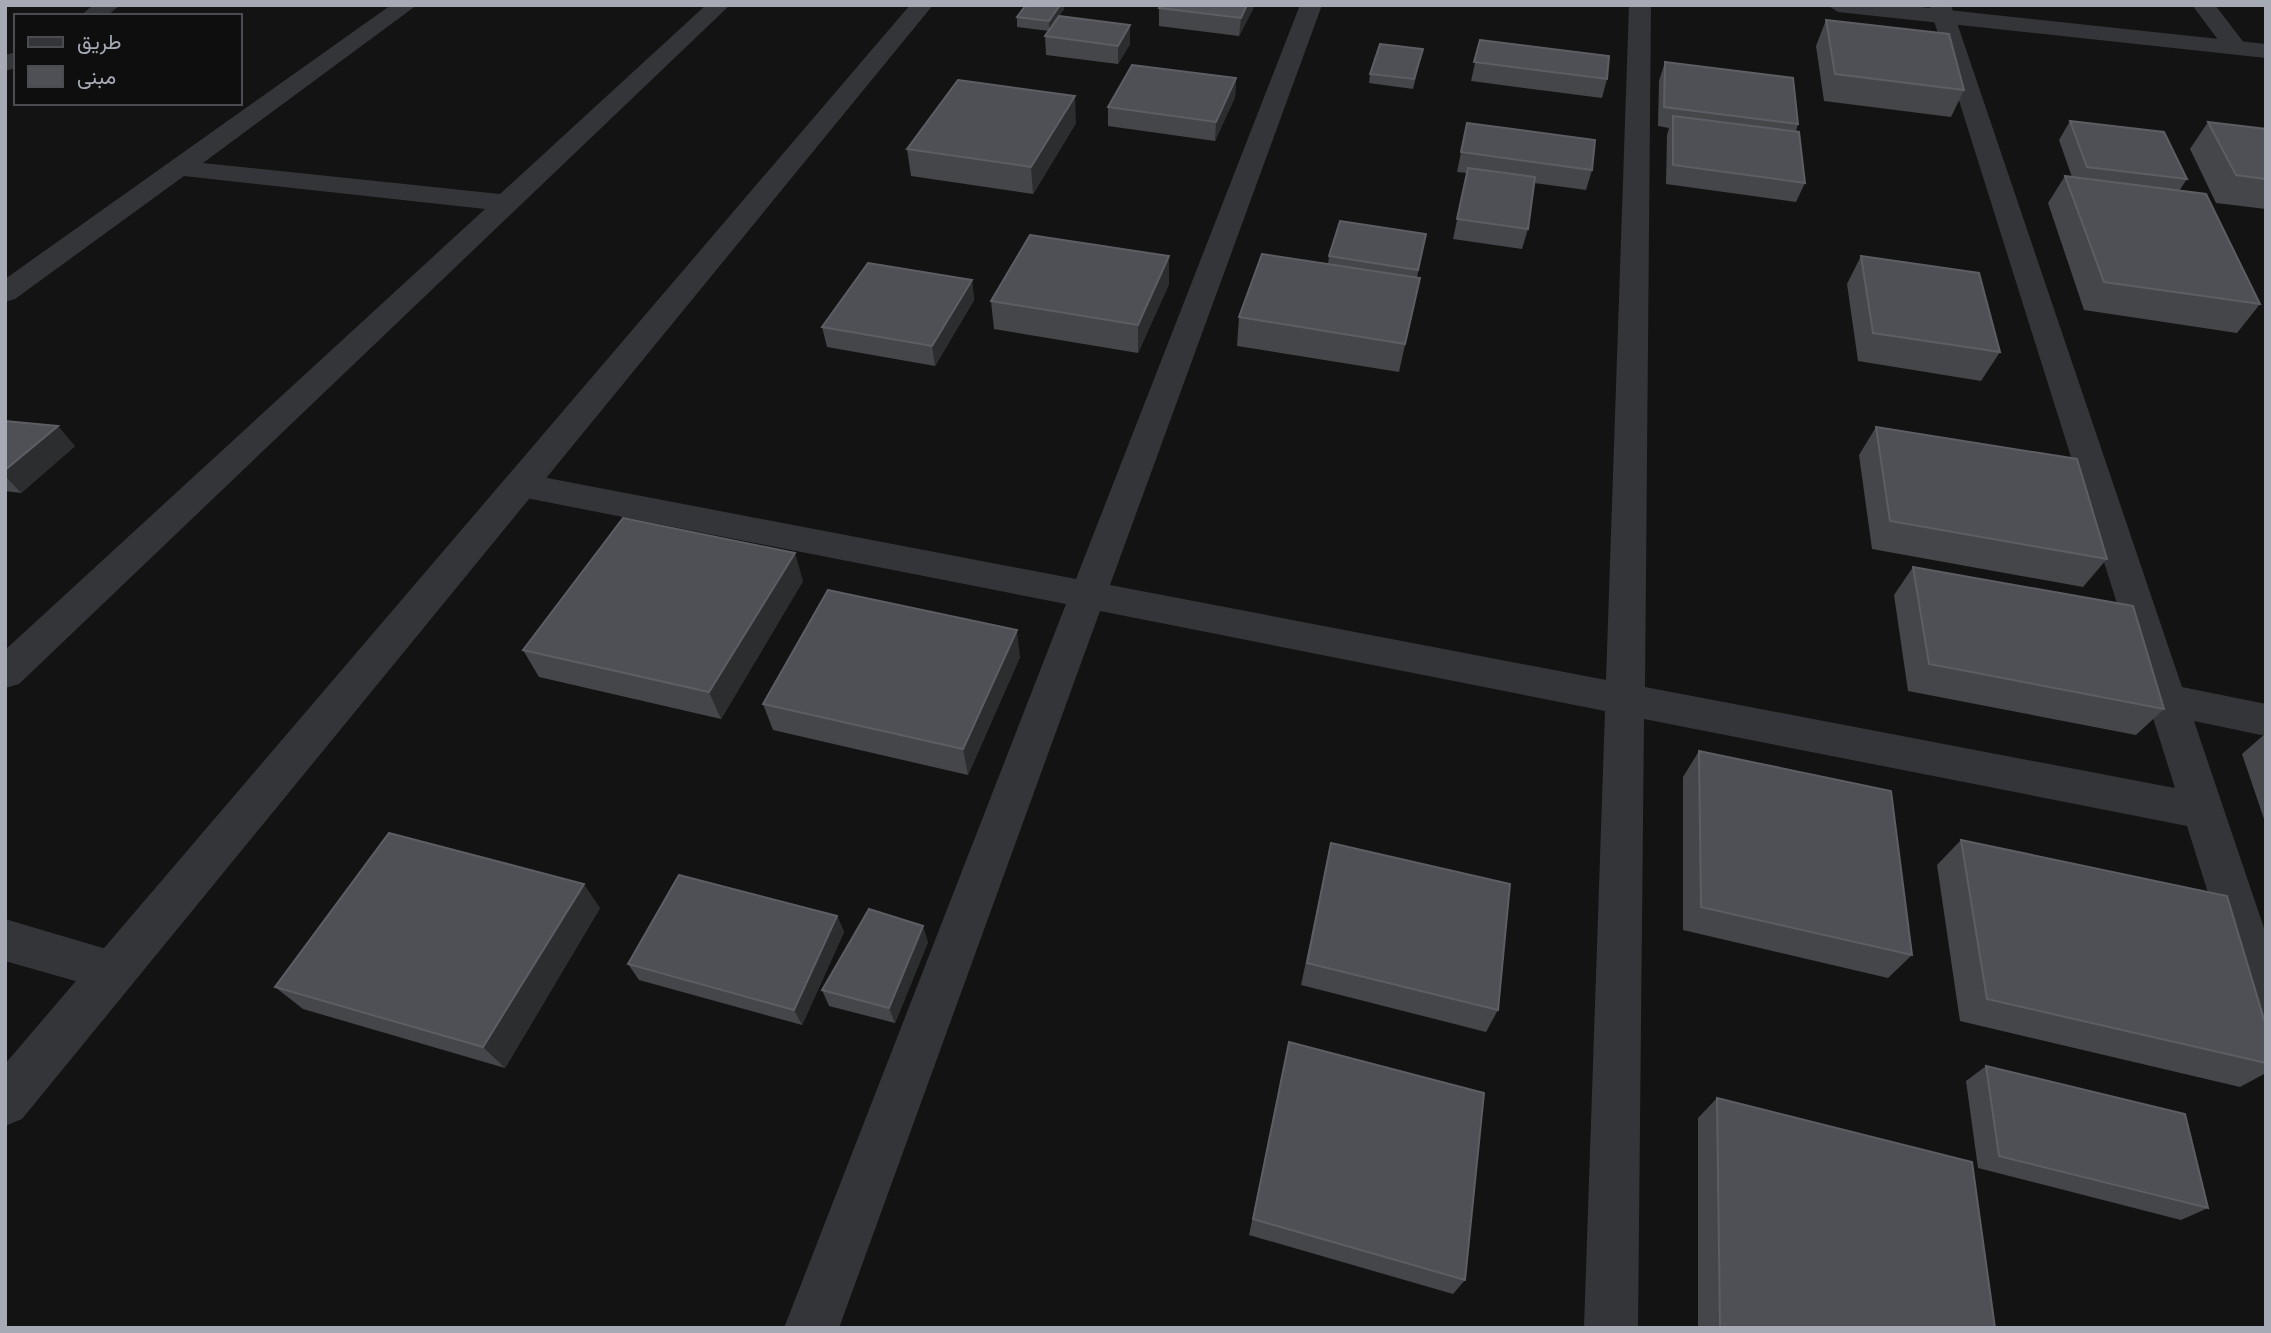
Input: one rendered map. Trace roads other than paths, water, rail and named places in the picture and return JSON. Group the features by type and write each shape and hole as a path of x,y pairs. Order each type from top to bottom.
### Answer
{"street":[{"path":"5,293 406,5"},
{"path":"5,673 719,5"},
{"path":"5,1102 922,5"},
{"path":"811,1328 1311,5"},
{"path":"1611,1328 1640,5"},
{"path":"1838,5 1942,11 2266,51"},
{"path":"2203,5 2236,48"},
{"path":"1942,11 2266,1004"},
{"path":"180,168 507,203"},
{"path":"521,485 2203,811"},
{"path":"2167,700 2266,720"},
{"path":"5,940 114,971"}]}
